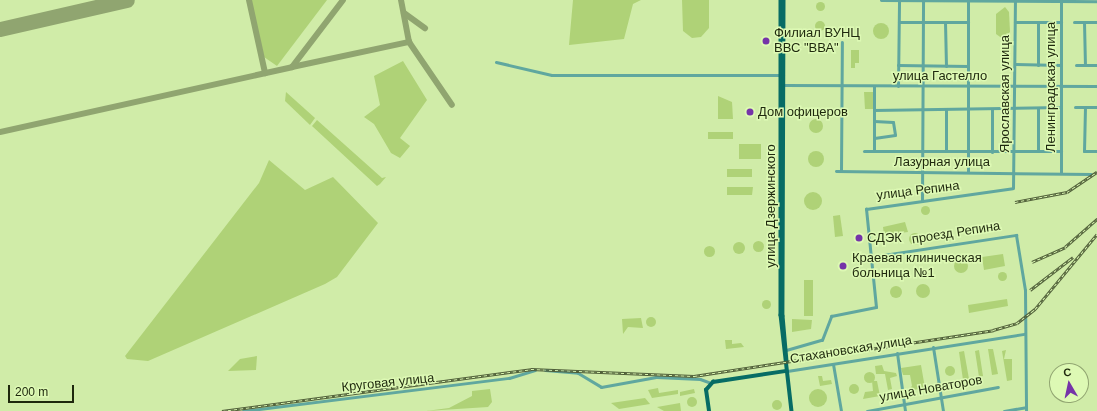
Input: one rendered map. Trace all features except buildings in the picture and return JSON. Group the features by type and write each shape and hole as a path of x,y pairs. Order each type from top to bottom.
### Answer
{"main road":[{"name":"улица Дзержинского","path":"783,0 787,371"},
{"name":"улица Дзержинского","path":"784,85 781,315 793,411"},
{"name":"Стахановская улица","path":"711,384 787,371"},
{"path":"709,411 706,392 711,384"}],"street":[{"path":"881,0 1097,1"},
{"path":"898,86 899,0"},
{"path":"922,201 923,0"},
{"path":"968,0 968,172"},
{"name":"Ярославская улица","path":"1014,187 1015,0"},
{"name":"Ленинградская улица","path":"1061,0 1062,173"},
{"path":"898,22 968,22"},
{"path":"945,22 946,66"},
{"path":"1015,22 1061,22"},
{"path":"1038,22 1038,65"},
{"path":"1074,22 1097,22"},
{"path":"1084,22 1085,65"},
{"path":"841,171 842,42"},
{"path":"496,62 552,75 783,75"},
{"path":"1015,64 1061,66"},
{"path":"898,65 968,66"},
{"path":"1076,65 1097,65"},
{"name":"улица Гастелло","path":"784,85 1097,86"},
{"path":"874,86 874,150"},
{"path":"874,110 922,108 992,109 1061,107"},
{"path":"1075,107 1097,107"},
{"path":"1038,108 1038,151"},
{"path":"1085,108 1084,150 1097,151"},
{"path":"946,109 946,151"},
{"path":"992,109 992,152"},
{"path":"874,121 893,122 895,135 874,138"},
{"path":"864,151 1061,151"},
{"name":"Лазурная улица","path":"836,171 1091,174"},
{"name":"улица Репина","path":"786,350 822,340 831,316 876,307 866,209 1014,187"},
{"name":"проезд Репина","path":"870,257 1016,235 1025,290 1024,334"},
{"path":"1004,411 1026,409 1024,334"},
{"name":"Стахановская улица","path":"787,371 1024,334"},
{"path":"933,347 943,411"},
{"path":"897,353 905,411"},
{"path":"832,364 841,411"},
{"name":"Круговая улица","path":"243,411 509,378 535,370"},
{"path":"545,370 578,373 601,387 656,377 700,379 711,384"},
{"name":"улица Новаторов","path":"867,411 941,399 998,387"}],"green space":[{"path":"251,0 327,0 277,66 264,57"},
{"path":"573,0 641,0 633,4 624,39 569,45"},
{"path":"682,0 709,0 709,28 701,37 692,38 683,31"},
{"path":"818,2 822,2 824,6 822,10 818,10 816,8 816,4"},
{"path":"1005,7 1009,12 1010,32 1003,39 996,34 996,14"},
{"path":"818,21 822,21 824,22 824,30 818,31 815,28 815,24"},
{"path":"881,23 888,28 889,31 884,38 881,39 874,34 873,31 878,24"},
{"path":"851,50 859,50 859,63 855,63 855,68 851,68"},
{"path":"403,61 427,100 400,138 410,146 400,158 391,153 374,124 364,117 380,105 374,76"},
{"path":"286,92 315,118 310,125 285,101"},
{"path":"864,92 873,92 873,109 865,109"},
{"path":"718,96 732,102 733,119 718,119"},
{"path":"813,119 819,119 823,123 823,129 819,133 813,133 809,129 809,123"},
{"path":"317,120 382,178 386,177 380,184 377,186 312,126"},
{"path":"708,132 733,132 733,139 708,139"},
{"path":"739,144 761,144 761,159 739,159"},
{"path":"816,151 822,153 824,159 822,165 816,167 810,165 808,159 810,153"},
{"path":"269,160 305,190 333,177 378,223 337,277 325,284 148,361 127,359 125,356 259,183"},
{"path":"727,169 752,169 752,177 727,177"},
{"path":"727,187 753,187 752,195 727,195"},
{"path":"809,192 817,192 822,197 820,208 817,210 809,210 804,205 804,197"},
{"path":"925,205 930,210 925,215 920,210"},
{"path":"840,215 843,236 835,237 833,216"},
{"path":"905,222 908,232 884,235 883,227"},
{"path":"913,233 917,233 921,239 917,245 913,245 909,241 909,237"},
{"path":"758,240 762,242 764,246 762,250 758,252 754,250 752,246 754,242"},
{"path":"739,242 743,244 745,248 743,252 739,254 735,252 733,248 735,244"},
{"path":"709,245 713,247 715,251 713,255 709,257 705,255 703,251 705,247"},
{"path":"1003,254 1005,266 984,270 982,257"},
{"path":"958,259 964,259 968,263 968,269 964,273 958,273 954,269 954,263"},
{"path":"1000,272 1004,272 1006,276 1004,280 1000,280 998,278 998,274"},
{"path":"804,280 813,280 813,316 804,316"},
{"path":"923,284 928,286 930,291 928,296 923,298 918,296 916,291 918,286"},
{"path":"894,286 898,286 902,292 898,298 894,298 890,294 890,290"},
{"path":"766,299 771,304 766,309 761,304"},
{"path":"1007,299 1008,306 969,313 968,305"},
{"path":"651,317 656,322 651,327 646,322"},
{"path":"641,318 643,328 628,327 623,334 622,319"},
{"path":"792,319 812,320 811,329 792,332"},
{"path":"725,340 732,340 732,344 741,343 744,347 726,349"},
{"path":"988,349 993,349 998,374 992,375"},
{"path":"979,350 983,376 979,377 975,351"},
{"path":"1006,350 1004,359 1012,359 1012,380 1007,381 1002,351"},
{"path":"964,351 969,379 963,380 959,352"},
{"path":"257,356 256,370 228,371 240,359"},
{"path":"882,365 884,371 896,373 897,376 890,378 892,389 888,390 885,374 876,374 875,366"},
{"path":"921,365 925,388 907,391 912,386 910,375 903,375 901,368"},
{"path":"948,366 952,366 954,367 954,375 948,376 945,373 945,369"},
{"path":"867,372 871,372 873,373 873,381 867,382 864,379 864,375"},
{"path":"818,376 822,376 823,381 831,380 832,384 820,386"},
{"path":"872,381 877,381 880,396 863,399 865,392 873,391"},
{"path":"852,384 856,384 858,385 858,393 852,394 849,391 849,387"},
{"path":"658,388 659,393 678,390 678,394 652,398 648,390"},
{"path":"490,389 492,402 488,407 426,411 449,408 472,396 472,391"},
{"path":"694,389 695,393 680,396 680,392"},
{"path":"818,389 824,392 827,398 824,404 818,407 812,404 809,398 812,392"},
{"path":"690,397 694,397 696,398 696,406 690,407 687,404 687,400"},
{"path":"645,398 650,404 619,409 611,403"},
{"path":"775,400 779,400 781,401 781,409 775,410 772,407 772,403"},
{"path":"680,403 681,411 664,411 657,407"}],"taxiway":[{"path":"249,0 265,73"},
{"path":"0,132 292,67 343,0"},
{"path":"401,0 409,42"},
{"path":"404,13 425,28"},
{"path":"292,67 409,42 452,105"}],"runway":[{"path":"0,29 127,0"}],"railway":[{"path":"1015,202 1067,192 1097,172"},
{"path":"1032,262 1065,247 1097,219"},
{"path":"222,411 531,369 694,376 993,330 1017,323 1035,309 1097,234"},
{"path":"1030,290 1073,257"}],"place":[{"name":"Филиал ВУНЦ ВВС \"ВВА\"","path":"766,41"},
{"name":"Дом офицеров","path":"750,112"},
{"name":"СДЭК","path":"859,238"},
{"name":"Краевая клиническая больница №1","path":"843,266"}]}
